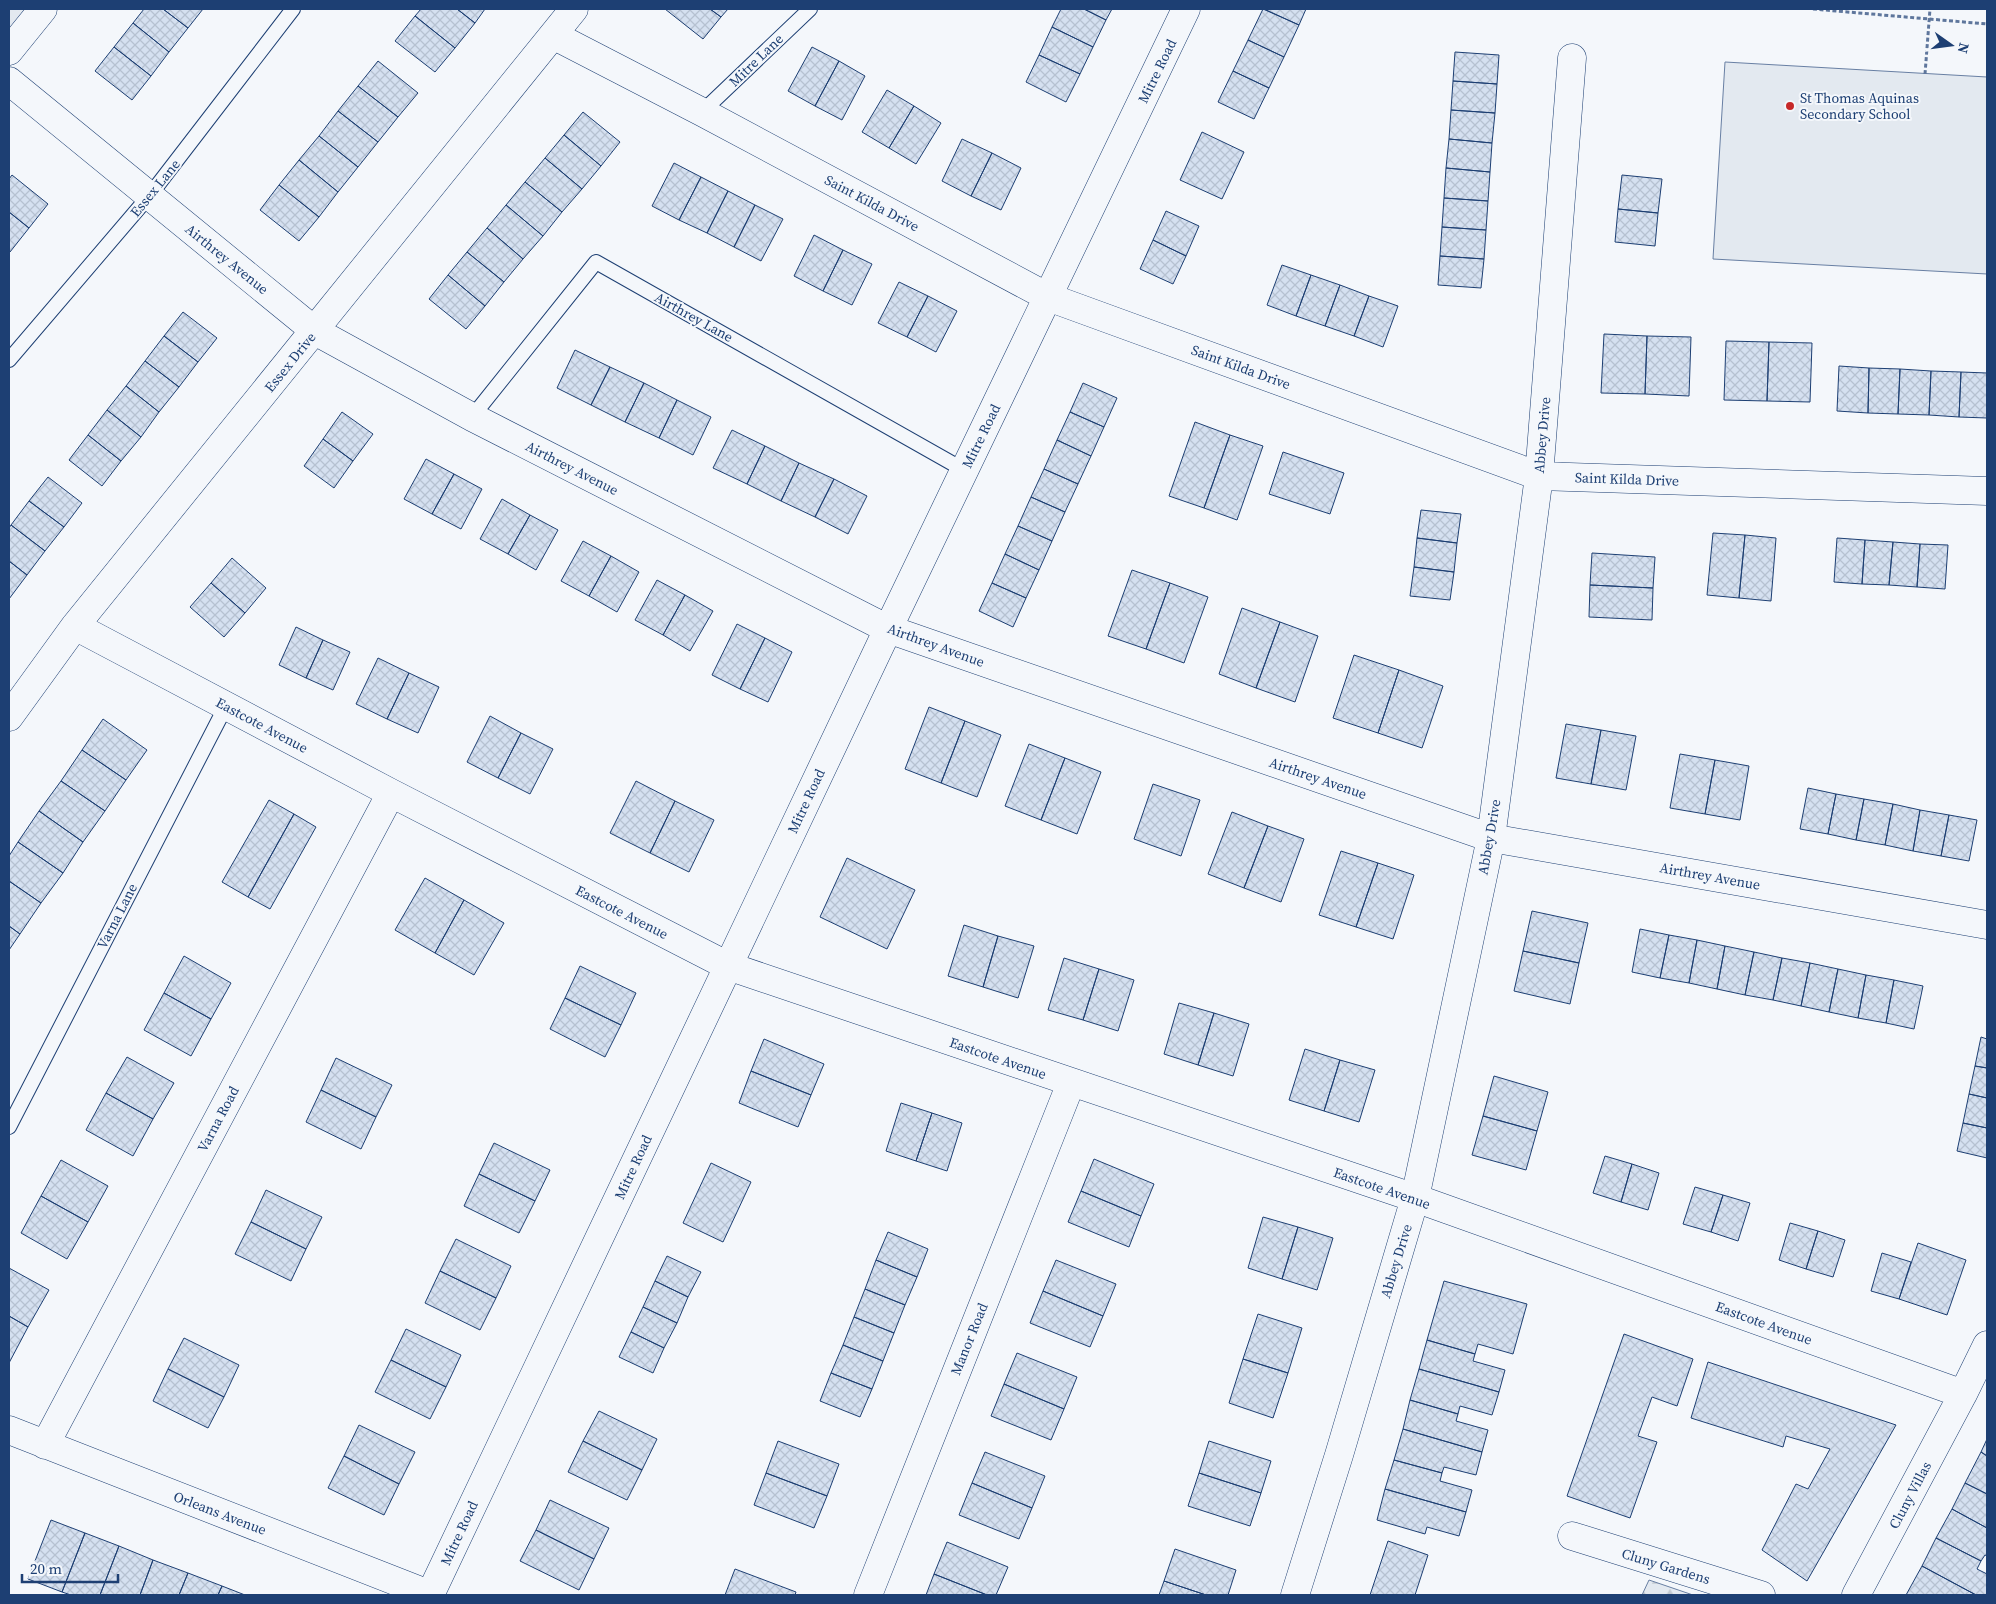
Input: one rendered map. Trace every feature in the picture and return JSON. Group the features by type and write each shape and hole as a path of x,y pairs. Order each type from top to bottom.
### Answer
{"street":[{"path":"9,51 43,9"},
{"name":"Essex Drive","path":"9,718 75,626 574,9"},
{"name":"Mitre Road","path":"430,1595 888,629 1186,9"},
{"name":"Saint Kilda Drive","path":"554,35 1048,297 1538,476 1987,490"},
{"name":"Abbey Drive","path":"1295,1595 1342,1445 1415,1198 1491,838 1538,476 1572,58"},
{"name":"Airthrey Avenue","path":"9,81 315,331 472,417 888,629 1491,838 1987,925"},
{"name":"Eastcote Avenue","path":"75,626 391,793 728,966 1415,1198 1963,1394"},
{"name":"Varna Road","path":"45,1445 391,793"},
{"name":"Manor Road","path":"868,1595 1071,1083"},
{"name":"Cluny Villas","path":"1856,1595 1987,1345"},
{"name":"Orleans Avenue","path":"9,1430 430,1595"},
{"name":"Cluny Gardens","path":"1572,1536 1761,1595"}],"lane":[{"name":"Essex Lane","path":"9,360 150,195 293,9"},
{"name":"Mitre Lane","path":"702,112 810,9"},
{"name":"Airthrey Lane","path":"472,417 596,262 964,470"},
{"name":"Varna Lane","path":"9,1127 226,706"}],"path":[{"path":"1813,9 1987,24"},
{"path":"1925,74 1930,9"}],"green space":[{"path":"9,9 26,9 9,30"},
{"path":"1725,62 1987,77 1987,274 1713,259"},
{"path":"1649,1580 1693,1595 1642,1595"}],"building":[{"path":"144,9 163,9 188,28 169,52 133,23"},
{"path":"163,9 203,9 188,28"},
{"path":"421,9 457,9 475,23 455,48 415,16"},
{"path":"457,9 485,9 475,23"},
{"path":"665,9 710,9 721,17 703,39"},
{"path":"710,9 728,9 721,17"},
{"path":"1061,9 1084,9 1106,20 1093,47 1052,27"},
{"path":"1084,9 1112,9 1106,20"},
{"path":"1263,9 1299,25 1284,57 1248,40"},
{"path":"1264,9 1306,9 1299,25"},
{"path":"415,16 455,48 435,72 395,41"},
{"path":"133,23 169,52 151,76 114,47"},
{"path":"1052,27 1093,47 1080,74 1039,55"},
{"path":"1248,40 1284,57 1269,88 1233,71"},
{"path":"114,47 151,76 132,100 95,71"},
{"path":"812,47 839,61 815,106 788,91"},
{"path":"1455,52 1499,55 1497,84 1453,81"},
{"path":"1039,55 1080,74 1066,102 1026,82"},
{"path":"378,61 418,93 398,117 358,86"},
{"path":"839,61 865,76 842,120 815,106"},
{"path":"1233,71 1269,88 1254,119 1218,102"},
{"path":"1453,81 1497,84 1495,113 1451,110"},
{"path":"358,86 398,117 378,142 338,111"},
{"path":"887,90 914,106 889,148 862,132"},
{"path":"914,106 941,123 916,164 889,148"},
{"path":"1451,110 1495,113 1492,143 1449,139"},
{"path":"338,111 378,142 358,167 319,136"},
{"path":"583,112 620,142 601,166 564,135"},
{"path":"1202,132 1244,152 1222,199 1180,180"},
{"path":"564,135 601,166 582,189 545,158"},
{"path":"319,136 358,167 338,192 299,160"},
{"path":"962,139 992,153 971,196 942,181"},
{"path":"1449,139 1492,143 1490,172 1446,168"},
{"path":"992,153 1021,168 1001,210 971,196"},
{"path":"545,158 582,189 562,212 525,182"},
{"path":"299,160 338,192 319,217 279,185"},
{"path":"674,163 701,177 679,220 652,206"},
{"path":"1446,168 1490,172 1488,201 1444,198"},
{"path":"12,175 48,204 29,228 9,212 9,179"},
{"path":"1622,175 1662,179 1658,213 1618,209"},
{"path":"701,177 728,191 707,233 679,220"},
{"path":"525,182 562,212 543,236 506,205"},
{"path":"279,185 319,217 299,241 260,210"},
{"path":"728,191 755,205 734,247 707,233"},
{"path":"1444,198 1488,201 1486,230 1442,227"},
{"path":"506,205 543,236 523,259 487,228"},
{"path":"755,205 783,219 761,261 734,247"},
{"path":"1618,209 1658,213 1655,246 1615,242"},
{"path":"1166,211 1199,226 1186,256 1153,240"},
{"path":"9,212 29,228 10,252 9,251"},
{"path":"1442,227 1486,230 1484,259 1440,256"},
{"path":"487,228 523,259 504,282 467,252"},
{"path":"814,235 843,250 823,291 794,276"},
{"path":"1153,240 1186,256 1173,284 1140,269"},
{"path":"843,250 872,264 852,305 823,291"},
{"path":"467,252 504,282 485,306 448,275"},
{"path":"1440,256 1484,259 1481,288 1438,285"},
{"path":"1282,265 1311,275 1296,316 1267,305"},
{"path":"448,275 485,306 466,329 429,299"},
{"path":"1311,275 1340,285 1325,326 1296,316"},
{"path":"899,282 928,296 907,337 878,323"},
{"path":"1340,285 1369,296 1354,336 1325,326"},
{"path":"928,296 957,311 936,352 907,337"},
{"path":"1369,296 1398,306 1383,347 1354,336"},
{"path":"183,312 217,338 198,362 164,336"},
{"path":"1604,334 1647,336 1645,394 1601,393"},
{"path":"164,336 198,362 179,387 145,361"},
{"path":"1647,336 1691,337 1689,396 1645,394"},
{"path":"1726,341 1769,342 1767,401 1724,400"},
{"path":"1769,342 1812,343 1810,402 1767,401"},
{"path":"575,350 610,367 591,405 557,388"},
{"path":"145,361 179,387 159,412 126,386"},
{"path":"1839,366 1869,368 1868,413 1837,411"},
{"path":"610,367 644,383 625,422 591,405"},
{"path":"1869,368 1900,369 1898,414 1868,413"},
{"path":"1900,369 1931,371 1929,415 1898,414"},
{"path":"1931,371 1961,372 1959,417 1929,415"},
{"path":"1961,372 1987,373 1987,418 1959,417"},
{"path":"644,383 677,400 659,438 625,422"},
{"path":"1083,383 1117,398 1104,427 1070,412"},
{"path":"126,386 159,412 141,437 107,410"},
{"path":"677,400 711,417 693,455 659,438"},
{"path":"107,410 141,437 121,461 88,435"},
{"path":"342,412 373,434 353,461 323,439"},
{"path":"1070,412 1104,427 1091,456 1057,440"},
{"path":"1195,422 1230,435 1204,508 1169,496"},
{"path":"732,430 765,446 747,484 713,468"},
{"path":"88,435 121,461 102,486 69,460"},
{"path":"1230,435 1263,446 1237,520 1204,508"},
{"path":"323,439 353,461 334,488 304,466"},
{"path":"1057,440 1091,456 1078,484 1044,469"},
{"path":"765,446 799,463 781,501 747,484"},
{"path":"1283,452 1344,473 1330,514 1269,494"},
{"path":"426,459 454,474 432,514 404,499"},
{"path":"799,463 834,479 815,517 781,501"},
{"path":"1044,469 1078,484 1065,512 1031,497"},
{"path":"454,474 482,489 461,529 432,514"},
{"path":"48,477 82,503 64,527 29,501"},
{"path":"834,479 867,496 848,534 815,517"},
{"path":"1031,497 1065,512 1052,541 1018,526"},
{"path":"502,499 530,515 508,554 480,539"},
{"path":"29,501 64,527 45,551 11,525"},
{"path":"1421,510 1461,514 1457,543 1417,538"},
{"path":"530,515 558,530 536,570 508,554"},
{"path":"11,525 45,551 27,575 9,561 9,528"},
{"path":"1018,526 1052,541 1039,570 1005,554"},
{"path":"1713,533 1745,535 1739,598 1707,595"},
{"path":"1745,535 1776,538 1771,601 1739,598"},
{"path":"1417,538 1457,543 1454,572 1414,567"},
{"path":"1837,538 1865,540 1862,584 1834,582"},
{"path":"1865,540 1893,542 1889,585 1862,584"},
{"path":"583,541 611,556 589,596 561,581"},
{"path":"1893,542 1920,544 1917,587 1889,585"},
{"path":"1920,544 1948,545 1945,589 1917,587"},
{"path":"1592,553 1655,557 1653,588 1590,585"},
{"path":"1005,554 1039,570 1026,598 992,583"},
{"path":"611,556 639,572 617,612 589,596"},
{"path":"232,558 266,588 245,613 211,583"},
{"path":"9,561 27,575 9,599"},
{"path":"1414,567 1454,572 1450,600 1410,596"},
{"path":"1132,570 1170,583 1146,649 1108,636"},
{"path":"657,580 685,595 663,635 635,620"},
{"path":"211,583 245,613 224,637 190,607"},
{"path":"992,583 1026,598 1013,627 979,611"},
{"path":"1170,583 1208,597 1184,663 1146,649"},
{"path":"1590,585 1653,588 1652,620 1589,617"},
{"path":"685,595 713,611 690,651 663,635"},
{"path":"1242,608 1280,622 1256,688 1219,674"},
{"path":"1280,622 1318,636 1295,702 1256,688"},
{"path":"737,624 765,638 740,689 712,675"},
{"path":"296,627 323,640 306,678 279,665"},
{"path":"765,638 792,652 768,702 740,689"},
{"path":"323,640 350,652 333,690 306,678"},
{"path":"1354,655 1399,670 1378,733 1333,718"},
{"path":"378,658 409,673 387,719 356,704"},
{"path":"1399,670 1443,686 1422,748 1378,733"},
{"path":"409,673 439,687 418,733 387,719"},
{"path":"929,707 965,721 941,783 905,769"},
{"path":"490,716 521,733 498,778 467,762"},
{"path":"103,719 147,750 126,780 82,750"},
{"path":"965,721 1001,735 977,797 941,783"},
{"path":"1566,724 1601,730 1591,784 1556,778"},
{"path":"1601,730 1636,736 1626,790 1591,784"},
{"path":"521,733 553,749 530,794 498,778"},
{"path":"1029,744 1065,758 1041,820 1005,806"},
{"path":"82,750 126,780 105,811 61,781"},
{"path":"1680,754 1715,760 1705,814 1670,808"},
{"path":"1065,758 1101,772 1077,834 1041,820"},
{"path":"1715,760 1749,766 1740,820 1705,814"},
{"path":"61,781 105,811 83,842 39,811"},
{"path":"636,781 675,801 650,853 610,833"},
{"path":"1153,784 1200,800 1181,856 1134,839"},
{"path":"1808,788 1836,794 1828,834 1800,829"},
{"path":"1836,794 1864,799 1856,840 1828,834"},
{"path":"1864,799 1893,804 1885,845 1856,840"},
{"path":"269,800 294,814 248,897 222,882"},
{"path":"675,801 714,820 689,872 650,853"},
{"path":"1893,804 1920,810 1913,851 1885,845"},
{"path":"1920,810 1949,815 1941,856 1913,851"},
{"path":"39,811 83,842 63,873 18,842"},
{"path":"1232,812 1268,826 1244,888 1208,874"},
{"path":"294,814 316,827 270,909 248,897"},
{"path":"1949,815 1977,820 1969,861 1941,856"},
{"path":"1268,826 1304,839 1281,902 1244,888"},
{"path":"18,842 63,873 41,903 9,881 9,856"},
{"path":"1341,851 1378,863 1356,927 1319,915"},
{"path":"847,858 915,890 887,949 820,917"},
{"path":"1378,863 1414,875 1393,939 1356,927"},
{"path":"425,878 464,900 435,953 395,930"},
{"path":"9,881 41,903 20,934 9,926"},
{"path":"464,900 504,923 474,975 435,953"},
{"path":"1532,911 1588,923 1579,963 1523,951"},
{"path":"964,925 998,936 983,987 948,976"},
{"path":"9,926 20,934 9,950"},
{"path":"1640,929 1669,935 1660,978 1632,972"},
{"path":"1669,935 1697,940 1689,983 1660,978"},
{"path":"998,936 1034,946 1018,998 983,987"},
{"path":"1697,940 1725,946 1717,989 1689,983"},
{"path":"1725,946 1754,952 1745,995 1717,989"},
{"path":"1523,951 1579,963 1570,1004 1514,991"},
{"path":"1754,952 1782,958 1773,1000 1745,995"},
{"path":"184,956 231,983 211,1019 164,993"},
{"path":"1064,958 1099,969 1083,1020 1048,1010"},
{"path":"1782,958 1810,963 1801,1006 1773,1000"},
{"path":"1810,963 1838,969 1829,1012 1801,1006"},
{"path":"580,966 636,993 621,1025 565,998"},
{"path":"1099,969 1134,980 1118,1031 1083,1020"},
{"path":"1838,969 1866,975 1858,1018 1829,1012"},
{"path":"1866,975 1894,980 1886,1023 1858,1018"},
{"path":"1894,980 1923,986 1914,1029 1886,1023"},
{"path":"164,993 211,1019 191,1056 144,1030"},
{"path":"565,998 621,1025 605,1057 550,1029"},
{"path":"1179,1003 1214,1013 1198,1065 1164,1054"},
{"path":"1214,1013 1249,1024 1233,1076 1198,1065"},
{"path":"1981,1037 1987,1039 1987,1068 1975,1066"},
{"path":"764,1039 824,1064 811,1095 751,1071"},
{"path":"1305,1049 1340,1060 1324,1111 1289,1100"},
{"path":"127,1057 174,1083 153,1119 106,1093"},
{"path":"336,1058 392,1085 376,1117 321,1090"},
{"path":"1340,1060 1375,1070 1359,1122 1324,1111"},
{"path":"1975,1066 1987,1068 1987,1098 1969,1094"},
{"path":"751,1071 811,1095 798,1127 739,1103"},
{"path":"1494,1076 1548,1092 1537,1131 1483,1116"},
{"path":"321,1090 376,1117 361,1149 306,1122"},
{"path":"106,1093 153,1119 133,1156 86,1130"},
{"path":"1969,1094 1987,1098 1987,1128 1963,1123"},
{"path":"901,1103 932,1113 916,1161 886,1151"},
{"path":"932,1113 962,1123 947,1171 916,1161"},
{"path":"1483,1116 1537,1131 1526,1170 1472,1155"},
{"path":"1963,1123 1987,1128 1987,1158 1957,1151"},
{"path":"494,1143 550,1170 535,1201 479,1174"},
{"path":"1605,1156 1632,1164 1621,1202 1593,1193"},
{"path":"1094,1159 1154,1184 1141,1216 1081,1191"},
{"path":"61,1160 108,1186 88,1222 41,1196"},
{"path":"711,1163 751,1182 723,1242 683,1223"},
{"path":"1632,1164 1659,1173 1648,1210 1621,1202"},
{"path":"479,1174 535,1201 519,1233 464,1206"},
{"path":"1695,1187 1723,1195 1711,1232 1683,1224"},
{"path":"266,1190 322,1217 306,1249 251,1222"},
{"path":"1081,1191 1141,1216 1129,1247 1068,1222"},
{"path":"1723,1195 1750,1203 1738,1241 1711,1232"},
{"path":"41,1196 88,1222 67,1259 21,1233"},
{"path":"1263,1217 1298,1227 1282,1279 1248,1268"},
{"path":"251,1222 306,1249 291,1281 235,1254"},
{"path":"1790,1223 1818,1231 1806,1269 1779,1260"},
{"path":"1298,1227 1333,1238 1317,1290 1282,1279"},
{"path":"1818,1231 1845,1240 1833,1277 1806,1269"},
{"path":"888,1232 928,1249 917,1277 876,1260"},
{"path":"456,1239 511,1266 496,1298 440,1271"},
{"path":"1918,1243 1966,1260 1947,1315 1899,1299"},
{"path":"1882,1253 1911,1262 1899,1299 1871,1291"},
{"path":"667,1256 701,1272 688,1297 655,1281"},
{"path":"876,1260 917,1277 905,1305 865,1289"},
{"path":"1056,1260 1116,1284 1103,1316 1043,1291"},
{"path":"9,1268 49,1290 28,1327 9,1316"},
{"path":"440,1271 496,1298 480,1330 425,1303"},
{"path":"655,1281 688,1297 677,1323 643,1307"},
{"path":"1444,1281 1527,1304 1513,1354 1478,1344 1475,1354 1427,1340"},
{"path":"865,1289 905,1305 894,1333 854,1317"},
{"path":"1043,1291 1103,1316 1090,1347 1030,1323"},
{"path":"643,1307 677,1323 664,1348 631,1332"},
{"path":"1258,1314 1302,1328 1288,1373 1243,1359"},
{"path":"9,1316 28,1327 9,1363"},
{"path":"854,1317 894,1333 883,1361 843,1345"},
{"path":"406,1329 461,1355 446,1387 391,1360"},
{"path":"631,1332 664,1348 653,1373 619,1357"},
{"path":"1624,1334 1693,1359 1677,1406 1652,1397 1638,1436 1657,1442 1630,1518 1567,1496"},
{"path":"184,1338 239,1365 224,1397 168,1369"},
{"path":"1427,1340 1475,1354 1473,1361 1505,1370 1499,1392 1419,1369"},
{"path":"843,1345 883,1361 872,1389 831,1373"},
{"path":"1017,1353 1077,1377 1064,1409 1004,1384"},
{"path":"1243,1359 1288,1373 1273,1418 1229,1403"},
{"path":"391,1360 446,1387 430,1419 375,1392"},
{"path":"1708,1362 1896,1425 1807,1581 1762,1550 1796,1484 1808,1489 1830,1449 1786,1436 1783,1447 1691,1418"},
{"path":"168,1369 224,1397 208,1428 153,1401"},
{"path":"1419,1369 1499,1392 1492,1415 1460,1406 1458,1414 1410,1400"},
{"path":"831,1373 872,1389 860,1417 820,1401"},
{"path":"1004,1384 1064,1409 1051,1440 991,1416"},
{"path":"1410,1400 1458,1414 1456,1421 1488,1430 1482,1452 1403,1429"},
{"path":"599,1411 657,1439 642,1470 583,1441"},
{"path":"359,1425 415,1452 399,1484 344,1456"},
{"path":"1403,1429 1482,1452 1476,1475 1444,1467 1442,1473 1394,1460"},
{"path":"1987,1439 1987,1456 1981,1452"},
{"path":"583,1441 642,1470 627,1500 568,1472"},
{"path":"778,1441 839,1464 827,1496 766,1473"},
{"path":"1209,1441 1271,1461 1261,1493 1199,1473"},
{"path":"985,1452 1045,1476 1032,1508 972,1483"},
{"path":"1981,1452 1987,1456 1987,1494 1965,1483"},
{"path":"344,1456 399,1484 384,1515 328,1488"},
{"path":"1394,1460 1442,1473 1440,1481 1472,1490 1466,1512 1385,1489"},
{"path":"766,1473 827,1496 814,1528 754,1505"},
{"path":"1199,1473 1261,1493 1250,1526 1188,1506"},
{"path":"972,1483 1032,1508 1019,1539 959,1515"},
{"path":"1965,1483 1987,1494 1987,1528 1952,1509"},
{"path":"1385,1489 1466,1512 1459,1536 1427,1527 1425,1534 1377,1520"},
{"path":"550,1500 609,1528 594,1559 536,1530"},
{"path":"1952,1509 1987,1528 1987,1556 1985,1555 1981,1561 1936,1538"},
{"path":"51,1520 85,1533 62,1592 28,1579"},
{"path":"536,1530 594,1559 579,1590 520,1561"},
{"path":"85,1533 119,1546 100,1595 71,1595 62,1592"},
{"path":"1936,1538 1981,1561 1977,1569 1987,1574 1987,1595 1976,1595 1922,1566"},
{"path":"1388,1541 1428,1555 1415,1595 1370,1595"},
{"path":"947,1542 1008,1567 996,1595 987,1595 934,1574"},
{"path":"119,1546 153,1560 140,1595 100,1595"},
{"path":"1175,1549 1236,1570 1228,1595 1206,1595 1164,1581"},
{"path":"153,1560 188,1573 179,1595 140,1595"},
{"path":"1922,1566 1976,1595 1906,1595"},
{"path":"735,1569 796,1592 795,1595 725,1595"},
{"path":"188,1573 222,1586 218,1595 179,1595"},
{"path":"934,1574 987,1595 926,1595"},
{"path":"1164,1581 1206,1595 1159,1595"},
{"path":"222,1586 245,1595 218,1595"}],"place":[{"name":"St Thomas Aquinas Secondary School","path":"1790,106"}]}
